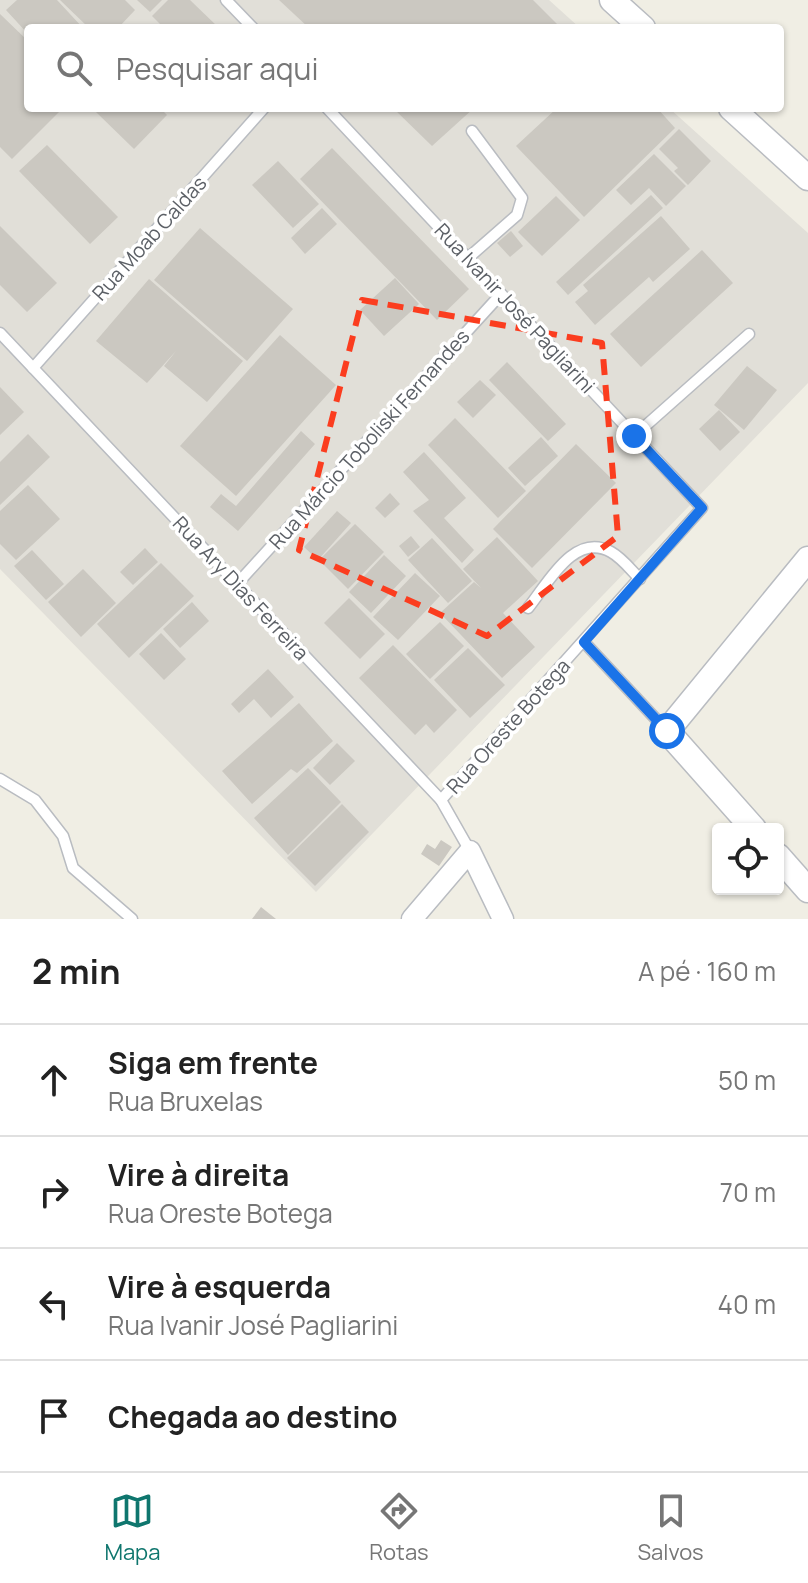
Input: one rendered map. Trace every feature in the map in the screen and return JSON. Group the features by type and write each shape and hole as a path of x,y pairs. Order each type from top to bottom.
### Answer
{"street":[{"path":"612,0 639,24"},
{"path":"735,112 808,178"},
{"path":"749,823 667,731 808,559"},
{"path":"412,919 470,851 503,919"},
{"path":"784,863 808,890"}],"lane":[{"path":"226,0 249,24"},
{"name":"Rua Moab Caldas","path":"33,368 260,112"},
{"name":"Rua Ivanir José Pagliarini","path":"331,112 702,508"},
{"path":"468,258 517,215 522,198 472,131"},
{"name":"Rua Márcio Toboliski Fernandes","path":"237,584 501,294"},
{"name":"Rua Ary Dias Ferreira","path":"0,333 441,800 470,851"},
{"path":"634,436 749,334"},
{"name":"Rua Oreste Botega","path":"441,800 702,508"},
{"path":"528,608 569,557 583,549 611,552 640,579"},
{"path":"584,642 667,731"},
{"path":"0,779 35,800 63,836 73,868 132,919"}],"highlighted area":[{"path":"362,300 602,343 618,536 487,636 299,550"}],"shaded area":[{"path":"0,0 549,0 576,24 24,24 24,112 673,112 808,233 808,383 316,892 0,569"}],"building":[{"path":"17,0 57,0 79,24 24,24 24,30 6,10"},
{"path":"60,0 125,0 135,10 122,24 85,24"},
{"path":"137,0 162,0 150,12"},
{"path":"168,0 190,0 215,24 160,24 152,16"},
{"path":"279,0 533,0 557,24 305,24"},
{"path":"0,14 24,37 24,112 59,112 12,159 0,147"},
{"path":"96,112 164,112 167,115 134,149"},
{"path":"397,112 470,112 432,146"},
{"path":"553,112 661,112 675,128 584,217 516,146"},
{"path":"679,129 711,161 688,185 674,171 678,168 659,149"},
{"path":"47,145 118,217 90,244 19,171"},
{"path":"332,148 469,289 437,320 300,179"},
{"path":"654,154 686,186 666,206 649,188 631,205 616,190"},
{"path":"278,161 319,204 293,228 252,185"},
{"path":"651,195 663,208 568,295 556,282"},
{"path":"556,196 580,220 542,256 518,232"},
{"path":"322,208 337,224 305,254 291,238"},
{"path":"661,216 690,249 653,282 649,277 595,325 575,302 588,291 583,285"},
{"path":"0,226 57,283 27,312 0,285"},
{"path":"200,228 293,309 247,361 154,280"},
{"path":"511,231 523,246 510,257 497,243"},
{"path":"702,250 733,283 641,367 610,334"},
{"path":"395,278 419,304 384,336 360,310"},
{"path":"149,279 243,361 207,402 164,366 176,351 147,383 96,341"},
{"path":"280,335 336,385 236,496 180,446"},
{"path":"507,362 566,424 548,441 489,380"},
{"path":"747,366 777,390 744,430 714,405"},
{"path":"480,380 496,395 473,418 457,402"},
{"path":"0,387 24,412 0,435"},
{"path":"719,410 740,432 720,451 699,429"},
{"path":"455,418 526,491 498,518 428,445"},
{"path":"301,431 315,444 238,531 210,507 221,494 236,506"},
{"path":"28,434 50,457 0,505 0,462"},
{"path":"541,437 558,456 525,486 508,468"},
{"path":"576,444 616,483 532,568 493,529"},
{"path":"424,452 466,498 444,518 474,550 462,563 413,511 429,500 403,472"},
{"path":"28,485 60,519 16,560 0,544 0,511"},
{"path":"390,493 400,504 385,518 375,508"},
{"path":"337,511 351,523 318,560 304,547"},
{"path":"355,524 384,552 348,589 319,560"},
{"path":"411,536 420,547 408,557 399,546"},
{"path":"497,537 538,581 503,613 535,647 502,678 440,613 474,582 481,588 463,569"},
{"path":"432,538 472,581 448,603 408,560"},
{"path":"145,548 158,562 133,585 120,572"},
{"path":"32,550 64,584 46,600 14,566"},
{"path":"384,555 406,576 371,613 349,592"},
{"path":"161,563 194,596 129,658 97,624"},
{"path":"83,569 116,603 81,637 48,602"},
{"path":"415,573 440,596 398,640 373,617"},
{"path":"349,598 385,634 360,659 324,623"},
{"path":"192,602 209,621 180,648 163,629"},
{"path":"440,622 464,646 430,679 406,654"},
{"path":"161,633 186,659 164,680 139,654"},
{"path":"393,645 457,710 434,733 426,724 415,735 359,678"},
{"path":"468,648 505,685 470,718 434,680"},
{"path":"268,669 294,697 271,718 254,699 239,713 231,704"},
{"path":"299,703 333,741 297,773 291,769 252,804 222,771"},
{"path":"337,743 355,761 330,785 313,768"},
{"path":"308,768 341,802 288,855 254,818"},
{"path":"342,804 369,832 315,886 287,858"},
{"path":"441,840 452,847 439,866 421,854 427,844 435,849"},
{"path":"261,907 276,919 252,919"}],"route":[{"path":"634,436 702,508 584,642 667,731"}]}
